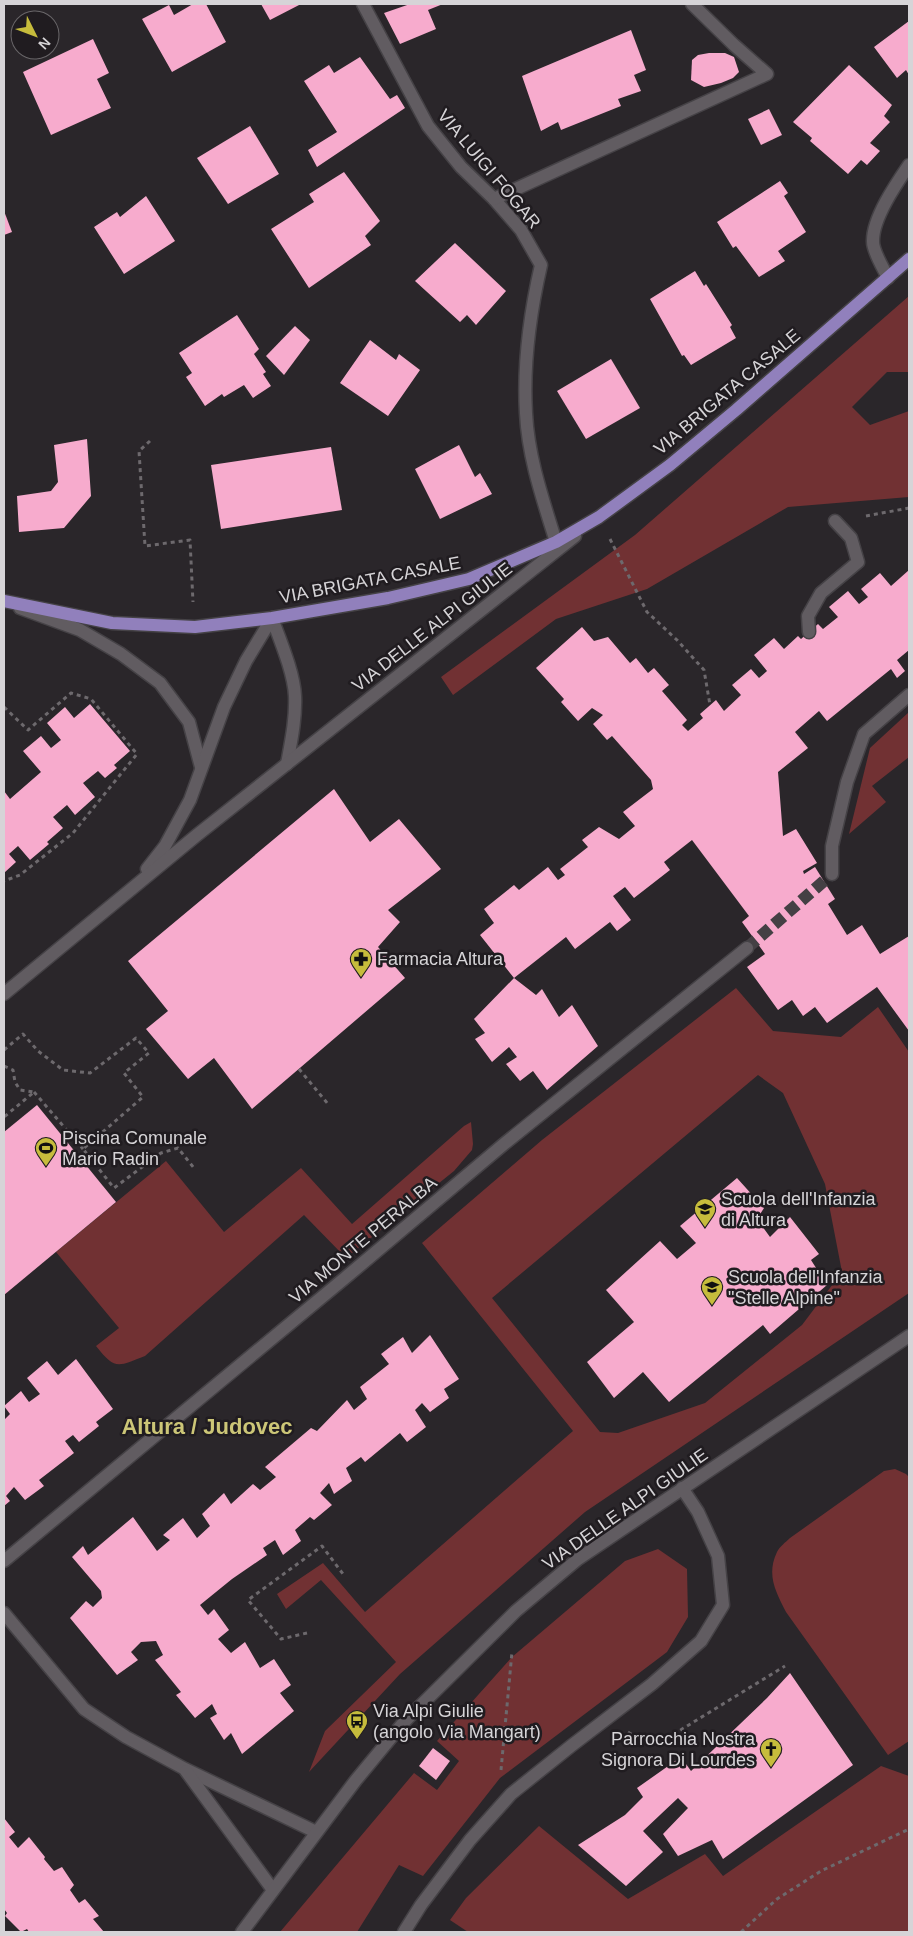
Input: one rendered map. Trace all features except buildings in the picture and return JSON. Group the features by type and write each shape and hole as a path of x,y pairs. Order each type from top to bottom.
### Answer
{"main road":[{"name":"VIA BRIGATA CASALE","path":"4,602 112,623 195,627 272,618 388,598 469,579 556,542 599,516 677,459 909,259"}],"street":[{"name":"VIA LUIGI FOGAR","path":"363,4 428,126 461,167 494,199 521,230 541,265 531,316 526,362 526,413 534,466 556,542"},
{"path":"494,199 767,74 734,46 692,4"},
{"path":"888,278 873,244 875,224 909,165"},
{"name":"VIA DELLE ALPI GIULIE","path":"4,994 287,764 599,516"},
{"path":"809,632 808,616 821,594 858,562 851,538 835,521"},
{"path":"4,602 80,630 121,654 160,683 189,722 201,767"},
{"path":"272,618 287,662 295,694 294,723 287,764"},
{"name":"VIA DELLE ALPI GIULIE","path":"134,887 166,846 190,800 224,707 246,661 272,618"},
{"path":"832,874 832,846 834,837 847,782 864,734 909,696"},
{"name":"VIA MONTE PERALBA","path":"4,1561 376,1253 504,1144 747,948"},
{"name":"VIA DELLE ALPI GIULIE","path":"242,1932 316,1832 404,1722 516,1611 578,1559 909,1336"},
{"path":"404,1932 421,1905 470,1840 511,1794 652,1684 701,1641 723,1605 718,1556 698,1512 682,1488"},
{"path":"4,1613 84,1709 126,1737 185,1769 316,1832"},
{"path":"185,1769 273,1890"}],"path":[{"path":"150,441 140,451 145,546 190,540 195,627"},
{"path":"835,521 909,508"},
{"path":"599,516 647,612 677,640 704,670 710,705"},
{"path":"4,707 28,730 71,692 91,699 136,754 74,833 20,875 4,881"},
{"path":"4,1050 23,1034 38,1050 63,1070 90,1073 136,1038 149,1053 124,1073 143,1097 82,1149"},
{"path":"4,1066 13,1070 15,1082 20,1090 34,1092 114,1188 161,1153 178,1148 194,1168"},
{"path":"299,1069 328,1104"},
{"path":"4,1117 34,1092"},
{"path":"308,1633 281,1639 248,1600 322,1546 343,1574"},
{"path":"511,1794 500,1778 516,1611"},
{"path":"613,1714 628,1733 640,1740 656,1741 674,1734 785,1666"},
{"path":"741,1932 776,1899 821,1871 909,1829"}],"shaded area":[{"path":"909,296 909,372 887,372 852,407 870,425 909,411 909,497 788,507 647,589 556,619 453,695 441,677 635,535"},
{"path":"909,712 909,757 872,786 886,802 849,834 870,748"},
{"path":"736,988 773,1031 841,1037 878,1007 909,1052 909,1293 585,1512 400,1674 309,1772 325,1731 396,1662 321,1580 286,1609 277,1594 323,1563 365,1612 573,1431 422,1243 542,1140","holes":["758,1075 783,1093 825,1184 842,1272 802,1325 705,1403 618,1433 600,1432 492,1298"]},
{"path":"471,1122 472,1150 454,1171 346,1258 304,1215 145,1356 122,1364 112,1363 96,1346 119,1328 56,1252 166,1161 224,1232 301,1168 352,1224 464,1126"},
{"path":"895,1469 909,1477 909,1741 888,1755 786,1612 776,1590 772,1568 778,1550 790,1538 884,1471"},
{"path":"658,1549 687,1569 688,1617 667,1652 500,1778 423,1876 399,1865 357,1932 280,1932 414,1773 437,1790 459,1761 437,1741 512,1657 625,1561"},
{"path":"881,1766 909,1776 909,1932 468,1932 450,1920 466,1898 539,1826 628,1899 705,1854 723,1876"}],"tunnel":[{"path":"747,948 832,874"}],"place":[{"name":"Farmacia Altura","path":"361,978"},
{"name":"Piscina Comunale Mario Radin","path":"46,1167"},
{"name":"Scuola dell'Infanzia di Altura","path":"705,1228"},
{"name":"Scuola dell'Infanzia \"Stelle Alpine\"","path":"712,1306"},
{"name":"Via Alpi Giulie (angolo Via Mangart)","path":"357,1740"},
{"name":"Parrocchia Nostra Signora Di Lourdes","path":"771,1768"}],"district":[{"name":"Altura / Judovec","path":"207,1426"}]}
